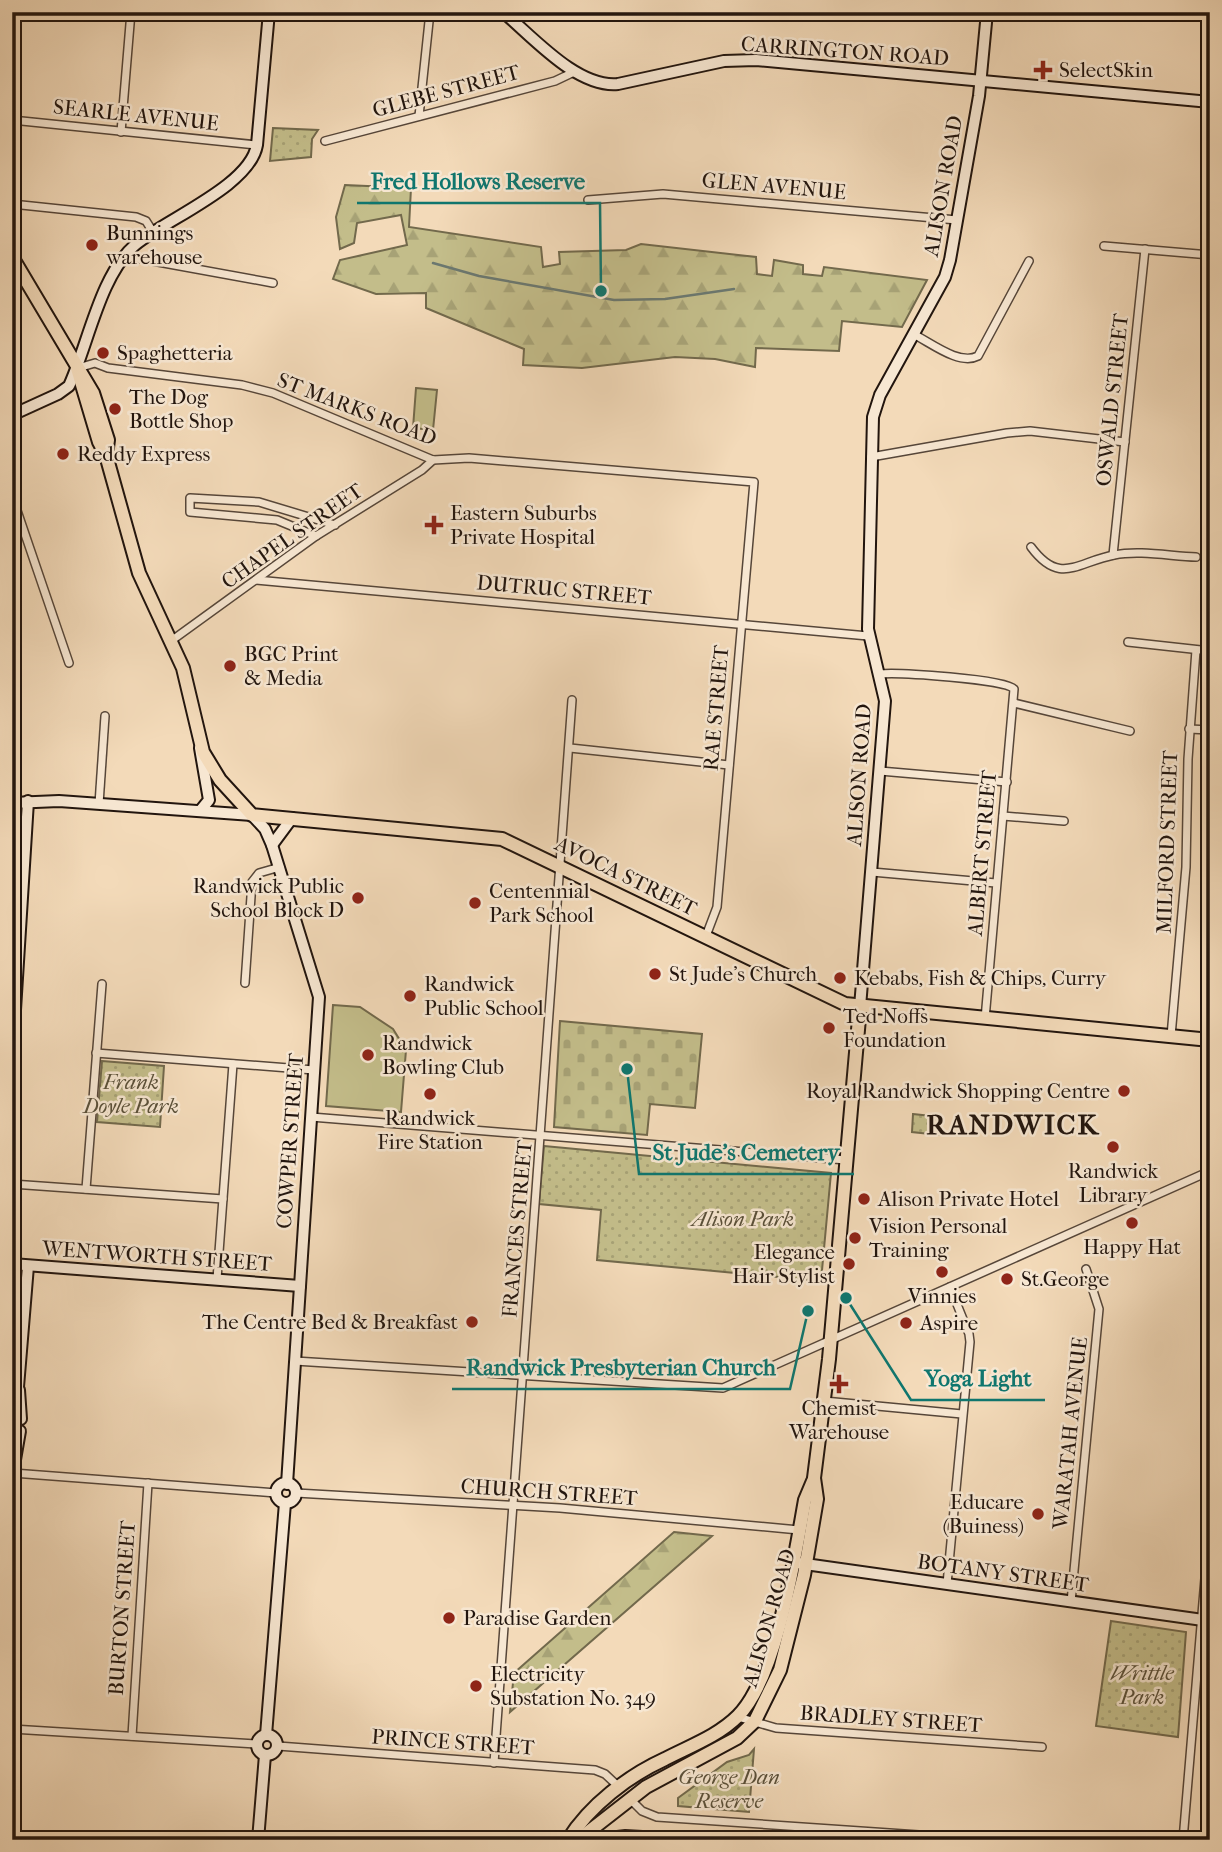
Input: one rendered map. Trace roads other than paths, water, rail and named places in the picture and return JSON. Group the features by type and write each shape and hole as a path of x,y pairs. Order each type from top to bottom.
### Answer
{"main road":[{"path":"12,415 58,394 69,386 113,275 125,256 153,232 244,172 253,160 257,145 269,12"},
{"name":"CARRINGTON ROAD","path":"503,12 574,72 592,83 609,85 740,60 1210,102"},
{"name":"ALISON ROAD","path":"568,1840 591,1812 620,1787 662,1760 720,1731 738,1717 761,1679 792,1562 805,1500 814,1478 831,1340 885,701 868,636 872,457 876,405 945,277 981,81 987,12"},
{"path":"12,257 77,368 99,442 106,455 139,573 183,668 199,736 209,800 200,811"},
{"path":"199,736 212,770 252,815"},
{"path":"12,1058 15,967 28,802"},
{"name":"AVOCA STREET","path":"12,803 99,804 200,811 495,837 561,865 845,1004 1210,1040"},
{"name":"COWPER STREET","path":"252,815 265,829 272,845 318,991 287,1484"},
{"path":"272,845 292,818"},
{"name":"WENTWORTH STREET","path":"12,1264 300,1286"},
{"path":"13,1468 16,1432 23,1427 15,1416 28,1266"},
{"name":"ALISON ROAD","path":"578,1840 646,1787 719,1750 755,1721 780,1670 806,1564 817,1499 814,1478"},
{"path":"287,1484 293,1487 296,1493 292,1501 285,1503 278,1499 276,1493 279,1486 287,1484"},
{"path":"258,1840 265,1755 257,1744 266,1735 285,1503"},
{"name":"BOTANY STREET","path":"792,1562 1205,1620"},
{"path":"265,1755 273,1754 278,1746 273,1737 266,1735"},
{"path":"620,1787 630,1799"}],"street":[{"path":"121,132 131,12"},
{"path":"419,116 430,12"},
{"name":"GLEBE STREET","path":"326,141 555,80 574,72"},
{"name":"SEARLE AVENUE","path":"12,120 257,145"},
{"name":"GLEN AVENUE","path":"588,200 663,194 957,220"},
{"path":"12,204 136,216 148,223 153,232"},
{"path":"1104,246 1210,254"},
{"name":"OSWALD STREET","path":"1113,555 1145,249"},
{"path":"125,256 273,283"},
{"path":"913,334 960,358 972,359 978,356 1029,261"},
{"name":"ST MARKS ROAD","path":"77,368 95,363 108,368 242,385 273,393 433,460 470,458 754,482"},
{"path":"872,457 1030,431 1125,442"},
{"name":"CHAPEL STREET","path":"171,641 316,536 433,460"},
{"name":"RAE STREET","path":"706,936 717,906 754,482"},
{"path":"12,496 69,663"},
{"path":"316,536 277,520 190,512 190,498 259,502 335,525"},
{"path":"1031,547 1044,564 1056,568 1090,564 1113,555 1196,557"},
{"name":"DUTRUC STREET","path":"256,580 868,636"},
{"path":"1128,642 1210,651"},
{"name":"MILFORD STREET","path":"1171,1036 1186,867 1189,729 1196,650"},
{"name":"ALBERT STREET","path":"879,674 900,673 989,681 1009,684 1014,689 985,1019"},
{"name":"FRANCES STREET","path":"494,1763 572,700"},
{"path":"1014,702 1130,732"},
{"path":"99,804 105,716"},
{"path":"1189,729 1210,730"},
{"path":"570,748 729,765"},
{"path":"880,771 1007,782"},
{"path":"1003,816 1064,821"},
{"path":"246,983 252,882 259,873 280,867"},
{"path":"872,872 996,883"},
{"path":"86,1189 102,984"},
{"path":"96,1053 314,1070"},
{"path":"217,1279 233,1064"},
{"path":"311,1117 846,1160"},
{"path":"295,1361 717,1388 734,1384 1210,1171"},
{"path":"12,1184 223,1199"},
{"name":"WARATAH AVENUE","path":"1071,1602 1099,1309 1086,1269"},
{"path":"947,1584 970,1334 950,1287"},
{"path":"824,1401 962,1414"},
{"path":"13,1468 148,1483 276,1493"},
{"name":"BURTON STREET","path":"132,1736 148,1483"},
{"name":"CHURCH STREET","path":"296,1493 560,1508 799,1530"},
{"path":"1183,1840 1205,1620 1210,1519"},
{"name":"BRADLEY STREET","path":"738,1717 776,1728 1042,1747"},
{"path":"12,1729 257,1744"},
{"name":"PRINCE STREET","path":"278,1746 597,1770 620,1787"},
{"path":"630,1799 642,1811 654,1817 992,1840"}],"waterway":[{"path":"433,263 479,276 614,300 665,299 734,289"}],"tram line":[{"path":"593,1840 608,1832 625,1830 806,1840"}],"place":[{"name":"SelectSkin","path":"1043,70"},
{"name":"Bunnings warehouse","path":"92,245"},
{"name":"Fred Hollows Reserve","path":"601,291"},
{"name":"Spaghetteria","path":"103,353"},
{"name":"The Dog Bottle Shop","path":"115,409"},
{"name":"Reddy Express","path":"63,454"},
{"name":"Eastern Suburbs Private Hospital","path":"434,525"},
{"name":"BGC Print & Media","path":"230,666"},
{"name":"Randwick Public School Block D","path":"358,898"},
{"name":"Centennial Park School","path":"475,903"},
{"name":"St Jude's Church","path":"655,974"},
{"name":"Kebabs, Fish & Chips, Curry","path":"840,978"},
{"name":"Randwick Public School","path":"410,996"},
{"name":"Ted Noffs Foundation","path":"829,1028"},
{"name":"Randwick Bowling Club","path":"368,1055"},
{"name":"St Jude's Cemetery","path":"627,1069"},
{"name":"Royal Randwick Shopping Centre","path":"1124,1091"},
{"name":"Randwick Fire Station","path":"430,1094"},
{"name":"Randwick Library","path":"1113,1147"},
{"name":"Alison Private Hotel","path":"864,1199"},
{"name":"Happy Hat","path":"1132,1223"},
{"name":"Vision Personal Training","path":"855,1238"},
{"name":"Elegance Hair Stylist","path":"849,1264"},
{"name":"Vinnies","path":"942,1272"},
{"name":"St.George","path":"1007,1279"},
{"name":"Yoga Light","path":"846,1298"},
{"name":"Randwick Presbyterian Church","path":"808,1311"},
{"name":"The Centre Bed & Breakfast","path":"472,1322"},
{"name":"Aspire","path":"906,1323"},
{"name":"Chemist Warehouse","path":"839,1384"},
{"name":"Educare (Buiness)","path":"1038,1514"},
{"name":"Paradise Garden","path":"449,1618"},
{"name":"Electricity Substation No. 349","path":"476,1686"}],"district":[{"name":"RANDWICK","path":"1013,1124"}],"park label":[{"name":"Frank Doyle Park","path":"131,1094"},
{"name":"Alison Park","path":"743,1219"},
{"name":"Writtle Park","path":"1142,1685"},
{"name":"George Dan Reserve","path":"729,1789"}]}
